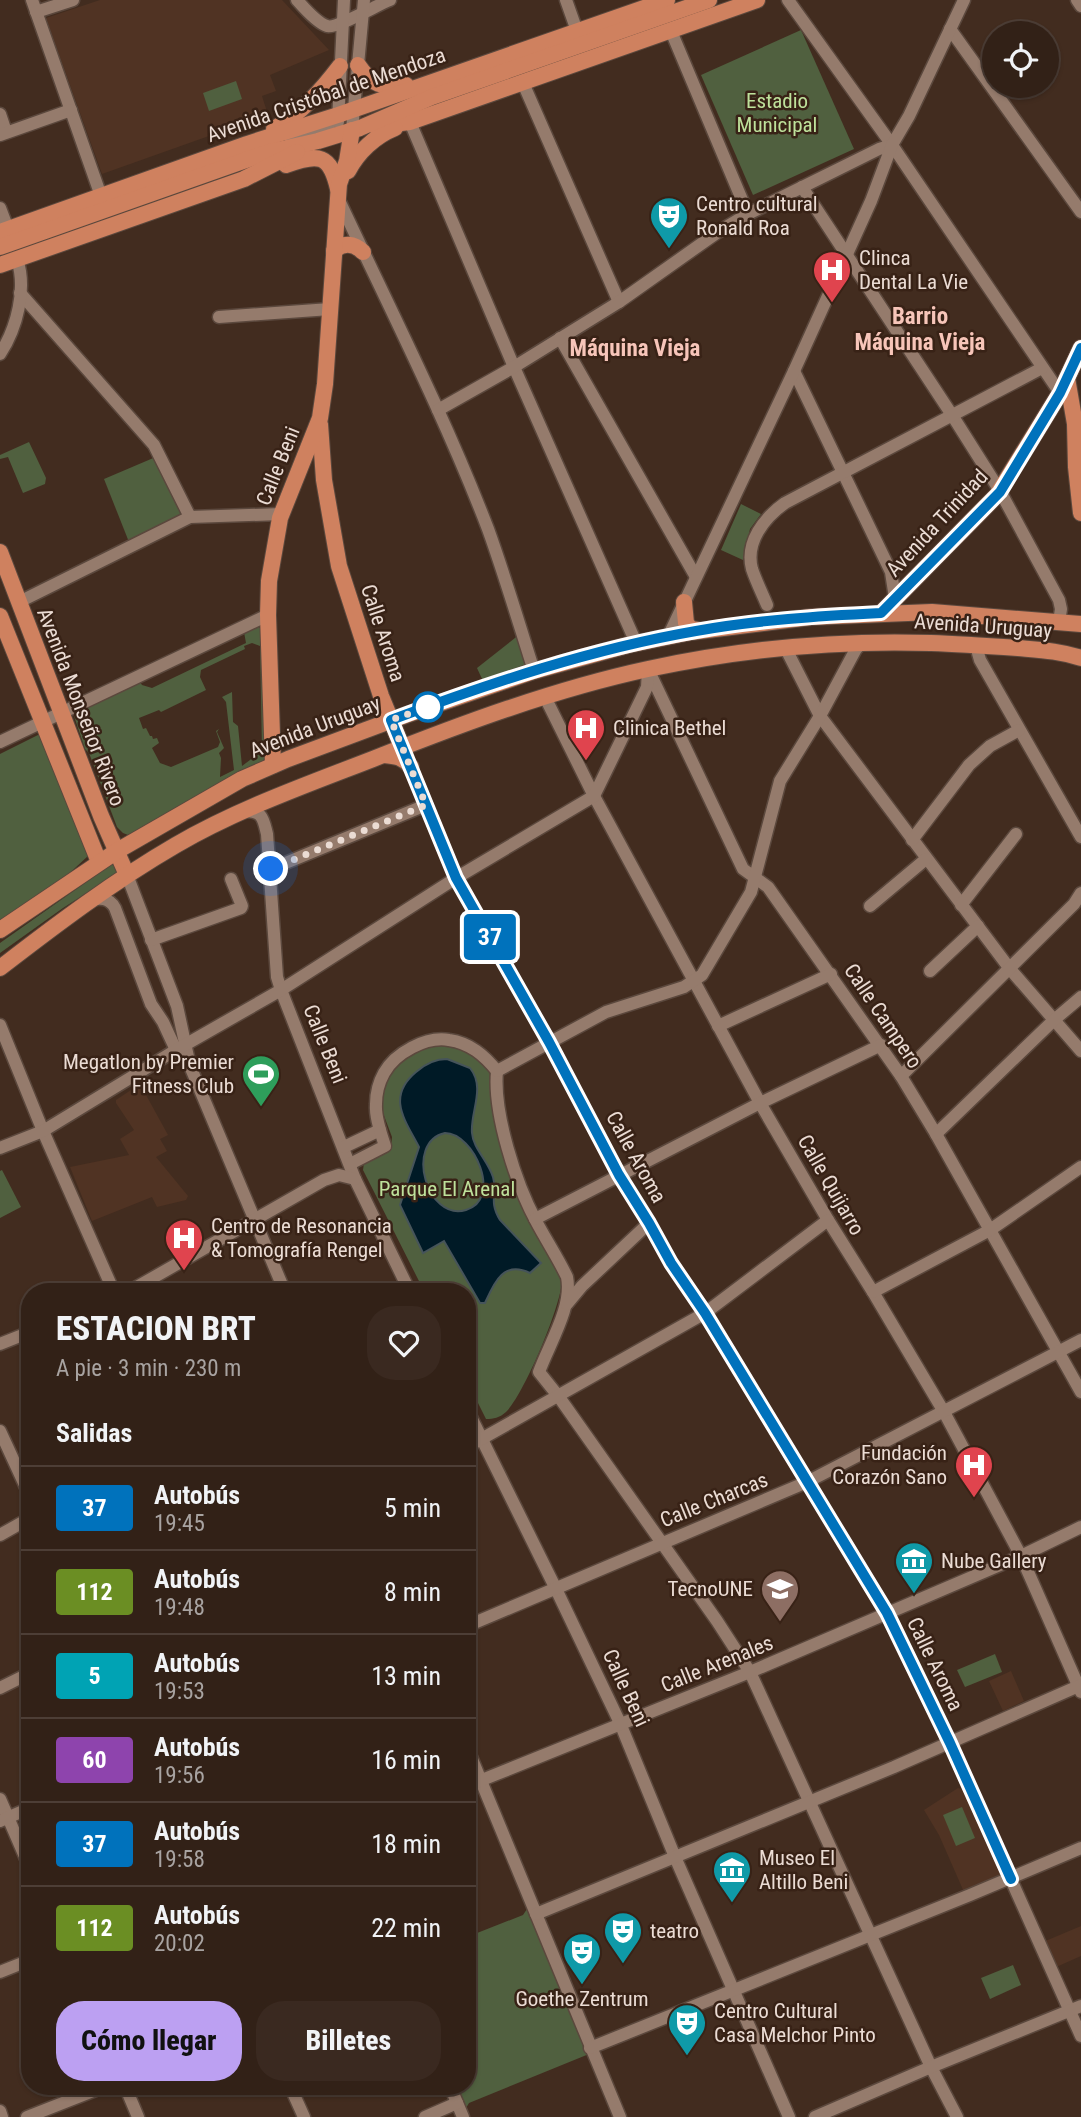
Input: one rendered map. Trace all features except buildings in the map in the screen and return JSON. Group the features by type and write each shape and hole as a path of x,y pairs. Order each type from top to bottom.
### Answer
{"main road":[{"name":"Avenida Cristóbal de Mendoza","path":"344,128 355,108 667,0"},
{"name":"Avenida Cristóbal de Mendoza","path":"0,265 244,179 344,128 709,0"},
{"name":"Avenida Cristóbal de Mendoza","path":"4,239 101,196 247,144 344,128 409,123 757,0"},
{"path":"358,65 368,79 383,86 426,84"},
{"path":"247,144 287,121 303,108 340,66"},
{"path":"339,192 350,168 364,149 384,132 409,123"},
{"name":"Calle Beni","path":"273,765 269,580 281,514 320,418 339,192 347,161 344,128"},
{"name":"Avenida Cristóbal de Mendoza","path":"4,239 269,152 318,141"},
{"path":"244,179 303,159 317,159 333,168 339,192"},
{"path":"4,239 76,238"},
{"path":"334,251 349,244 357,246 363,252"},
{"name":"Avenida Trinidad","path":"881,613 1000,492 1063,386 1081,348"},
{"path":"1063,386 1074,424"},
{"path":"1044,419 1052,413 1063,412 1072,416 1081,513"},
{"name":"Calle Aroma","path":"320,418 324,470 339,566 382,696 402,747"},
{"path":"299,469 311,462 324,470"},
{"name":"Avenida Monseñor Rivero","path":"0,552 101,817 127,875"},
{"path":"684,602 686,623 691,629 698,631"},
{"name":"Avenida Uruguay","path":"0,930 99,862 242,779 391,720 534,671 668,636 774,620 932,612 1081,624"},
{"name":"Avenida Monseñor Rivero","path":"0,615 99,862"},
{"path":"638,643 648,669"},
{"name":"Avenida Uruguay","path":"0,968 89,900 127,875 178,844 257,804 402,747 545,697 648,669 704,658 818,645 980,645 1059,652 1081,658"},
{"path":"36,701 48,701 53,693"},
{"path":"366,730 377,715 382,696"},
{"path":"382,755 396,756 411,767"}],"street":[{"path":"73,0 34,6 101,196"},
{"path":"297,0 324,26 334,27 363,6 390,0"},
{"path":"344,128 340,66 345,0"},
{"path":"566,0 577,31"},
{"path":"788,0 892,145 1042,368 1063,386"},
{"path":"668,636 794,371 892,145 909,116 964,0"},
{"path":"1077,0 1081,5"},
{"path":"355,108 363,6"},
{"path":"950,29 1081,212"},
{"path":"671,31 748,214"},
{"path":"523,83 619,302"},
{"path":"0,114 3,133 71,110"},
{"path":"409,123 514,367 638,643"},
{"path":"328,124 329,127 325,129 4,239 328,124"},
{"path":"438,410 619,302 748,214 892,145"},
{"path":"802,187 1000,492 1059,600 1059,622"},
{"path":"339,192 363,252 438,410 489,532 534,671"},
{"path":"0,208 4,239"},
{"path":"0,354 16,319 20,293 18,259"},
{"path":"20,293 154,445 190,517"},
{"path":"219,317 330,309"},
{"path":"560,338 696,577"},
{"path":"767,605 750,559 764,520 785,503 1042,368"},
{"path":"794,371 891,572 895,598"},
{"path":"19,602 190,517 281,514"},
{"path":"0,742 268,615"},
{"path":"498,1071 606,1012 684,987 702,975 751,892 780,781 862,643"},
{"path":"980,645 980,660 1081,837"},
{"path":"786,649 820,716 1010,969 1081,1051"},
{"path":"0,1148 43,1131 281,990 456,878 594,796 647,687 648,669"},
{"name":"Calle Campero","path":"648,669 743,869 768,887 881,1045 936,1134 1081,1392"},
{"name":"Calle Quijarro","path":"545,697 594,796 760,1103 944,1412 1021,1556 1080,1688"},
{"path":"912,840 969,765 990,746 1019,730"},
{"name":"Calle Aroma","path":"402,747 456,878 549,1042 619,1175 887,1613 950,1743 1081,2036"},
{"path":"271,869 426,805"},
{"name":"Calle Beni","path":"244,811 254,811 262,818 267,834 277,977 281,990 355,1179 406,1283"},
{"path":"961,905 1016,834"},
{"path":"870,906 926,859"},
{"path":"127,875 177,1006 181,1048"},
{"path":"151,940 241,908 231,878"},
{"path":"112,902 119,894 133,892"},
{"path":"901,1076 1074,904 1081,893"},
{"path":"89,900 98,898 112,902"},
{"path":"112,902 151,1004 190,1066 281,1283"},
{"path":"930,971 978,926"},
{"path":"718,1026 831,974"},
{"path":"936,1134 1081,997"},
{"path":"156,1013 168,1013 177,1006"},
{"path":"0,1025 110,1283"},
{"path":"350,1164 385,1146 375,1108 376,1096 384,1073 399,1057 421,1044 439,1039 452,1040 476,1049 498,1071"},
{"path":"535,1219 760,1103 881,1045"},
{"path":"498,1071 496,1085 500,1119 519,1182 569,1286 567,1304 539,1372 662,1542 750,1672 931,2067 957,2117"},
{"path":"344,1147 380,1130"},
{"path":"873,1292 990,1230 1081,1167"},
{"path":"144,1283 324,1180 339,1175 355,1179"},
{"path":"476,1443 705,1313 828,1220"},
{"path":"567,1304 582,1286 649,1223"},
{"path":"0,1344 21,1336"},
{"name":"Calle Charcas","path":"476,1622 807,1482 1081,1340"},
{"name":"Calle Beni","path":"476,1428 620,1723 675,1857 789,2117"},
{"path":"0,1431 21,1476"},
{"path":"0,1535 21,1523"},
{"name":"Calle Arenales","path":"476,1782 750,1672 1021,1556 1081,1527"},
{"path":"0,1688 21,1678"},
{"path":"536,1914 1080,1688"},
{"path":"476,1768 620,2117"},
{"path":"0,1799 4,1819 21,1851"},
{"path":"4,1819 21,1812"},
{"path":"590,2048 1011,1879 1081,1848"},
{"path":"0,1972 21,1964"},
{"path":"816,2117 1081,2006"},
{"path":"27,2117 83,2095"},
{"path":"129,2095 138,2117"},
{"path":"294,2095 304,2117"},
{"path":"454,2095 463,2117"},
{"path":"425,2117 457,2103"},
{"path":"0,2111 2,2117"}],"shaded area":[{"path":"100,0 282,0 329,50 270,75 276,91 262,96 268,115 102,174 46,18"},
{"path":"140,1084 168,1135 160,1139 167,1151 156,1157 188,1196 186,1200 157,1207 152,1197 92,1221 70,1167 129,1155 120,1139 134,1130 116,1100"},
{"path":"1011,1671 1024,1701 1003,1711 989,1681"},
{"path":"958,1788 967,1791 1004,1870 1001,1877 964,1892 939,1835 924,1810"},
{"path":"1081,1926 1081,1956 1054,1968 1043,1942"}],"green space":[{"name":"Estadio Municipal","path":"801,30 854,149 753,195 701,75"},
{"path":"236,81 242,99 209,111 203,93"},
{"path":"29,442 46,478 45,484 23,493 8,457 0,459 0,455"},
{"path":"158,456 184,511 129,542 104,479"},
{"path":"741,504 761,514 750,529 743,560 721,550"},
{"path":"257,626 262,629 267,759 128,835 123,833 117,827 74,716 140,682 152,688 246,643 244,632","holes":["252,643 260,646 262,751 242,766 238,726 233,722 232,692 222,697 226,702 234,770 220,777 219,753 224,748 217,732 219,729 216,731 220,742 218,747 171,767 160,763 152,748 159,743 157,738 153,739 146,728 143,729 139,718 159,710 161,712 206,690 200,677 201,670 245,649 244,646"]},
{"path":"520,634 529,663 483,681 477,668"},
{"path":"42,733 89,855 59,883 0,927 0,754"},
{"path":"117,857 121,871 0,953 0,943 109,866"},
{"name":"Parque El Arenal","path":"430,1044 461,1046 489,1066 493,1079 492,1099 562,1280 556,1308 532,1369 514,1402 501,1416 494,1418 486,1419 476,1399 476,1283 420,1283 363,1170 364,1163 391,1148 392,1137 380,1105 385,1077 404,1058"},
{"path":"2,1170 21,1207 0,1218 0,1171"},
{"path":"995,1654 1002,1672 965,1687 957,1670"},
{"path":"962,1807 975,1838 956,1846 943,1815"},
{"path":"527,1909 589,2054 469,2103 466,2108 461,2095 476,2095 476,1933 523,1915"},
{"path":"1013,1965 1021,1985 990,1999 981,1978"}],"water":[{"path":"447,1059 470,1068 475,1076 477,1092 472,1133 493,1177 496,1213 541,1263 530,1273 513,1269 506,1272 496,1281 485,1303 480,1303 476,1296 476,1283 468,1283 444,1241 423,1253 400,1205 419,1147 401,1109 402,1090 419,1069 430,1062","holes":["445,1133 466,1143 480,1167 482,1193 477,1204 466,1210 452,1211 440,1204 431,1193 425,1179 425,1151 433,1139"]}],"bus line":[{"name":"37","path":"1011,1879 950,1743 887,1613 619,1175 549,1042 456,878 391,720 534,671 638,643 774,620 881,613 1000,492 1060,393 1081,348"}],"place":[{"name":"Centro cultural Ronald Roa","path":"669,250"},
{"name":"Clinca Dental La Vie","path":"832,304"},
{"name":"Clinica Bethel","path":"586,762"},
{"name":"Megatlon by Premier Fitness Club","path":"261,1108"},
{"name":"Centro de Resonancia & Tomografía Rengel","path":"184,1272"},
{"name":"Fundación Corazón Sano","path":"974,1499"},
{"name":"Nube Gallery","path":"914,1595"},
{"name":"TecnoUNE","path":"780,1623"},
{"name":"Museo El Altillo Beni","path":"732,1904"},
{"name":"teatro","path":"623,1965"},
{"name":"Goethe Zentrum","path":"582,1986"},
{"name":"Centro Cultural Casa Melchor Pinto","path":"687,2057"}],"district":[{"name":"Barrio Máquina Vieja","path":"920,329"},
{"name":"Máquina Vieja","path":"635,348"}],"route":[{"path":"271,869 426,805 391,720 428,707"}]}
